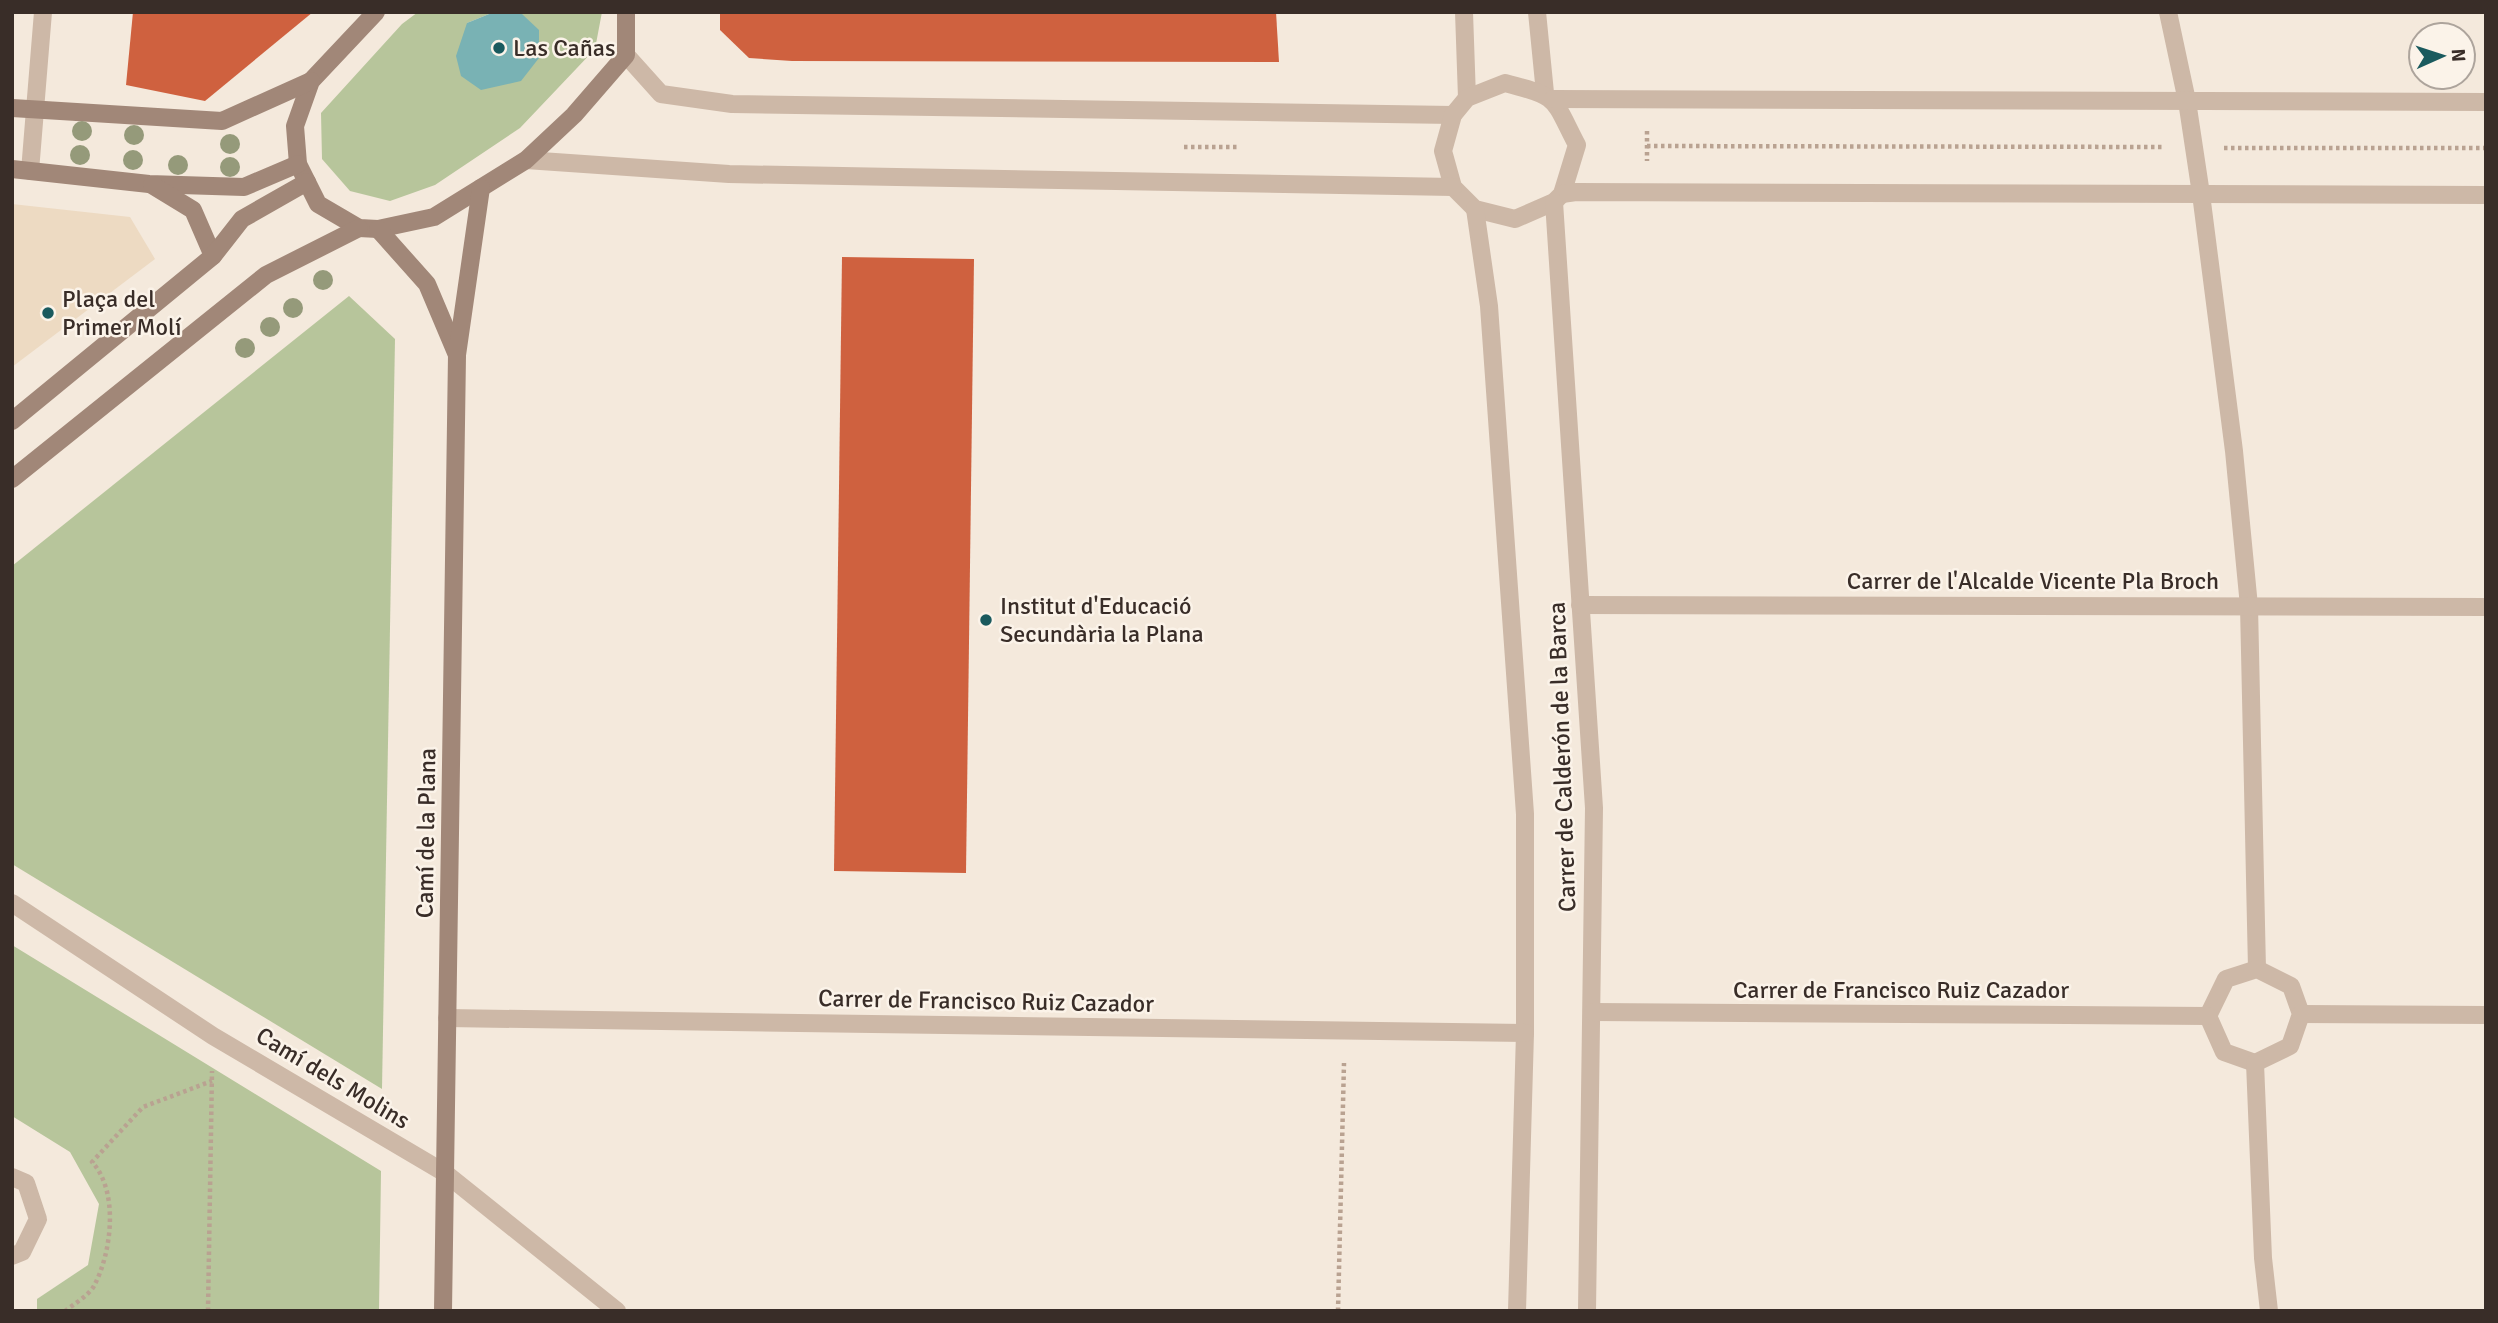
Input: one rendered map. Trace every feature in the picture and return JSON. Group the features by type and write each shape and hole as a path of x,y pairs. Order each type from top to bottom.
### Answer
{"street":[{"path":"43,12 35,110 21,170 149,184 244,187 298,164"},
{"path":"12,108 222,121 311,80 376,12"},
{"path":"311,80 295,126 298,164 318,204 359,228 378,229 434,217 526,160 574,116 626,55 626,12"},
{"path":"1464,12 1467,98"},
{"path":"1538,12 1549,96 1577,145 1558,198"},
{"path":"2168,12 2187,101 2201,194 2234,451 2249,606 2257,969"},
{"path":"626,55 661,94 732,104 1453,115"},
{"path":"2486,102 1646,99 1549,96 1505,83 1467,98 1453,115 1443,151 1453,187 1475,209 1515,219 1558,198 1648,192 2486,195"},
{"path":"526,160 729,174 1453,187"},
{"path":"12,421 213,256 242,219 307,182"},
{"path":"149,184 193,210 213,256"},
{"name":"Camí de la Plana","path":"443,1311 457,355 481,188"},
{"name":"Carrer de Calderón de la Barca","path":"1558,198 1594,808 1594,1013 1587,1311"},
{"name":"Carrer de Calderón de la Barca","path":"1475,209 1489,306 1525,814 1525,1033 1517,1311"},
{"path":"12,479 266,275 359,228"},
{"name":"Camí de la Plana","path":"378,229 427,284 457,355"},
{"name":"Carrer de l'Alcalde Vicente Pla Broch","path":"1580,605 2486,607"},
{"name":"Camí dels Molins","path":"12,903 213,1036 445,1173 617,1311"},
{"path":"2257,969 2291,986 2301,1014 2290,1046 2255,1063 2224,1052 2208,1016 2226,979 2257,969"},
{"name":"Carrer de Francisco Ruiz Cazador","path":"1594,1013 2208,1016"},
{"path":"2301,1014 2486,1015"},
{"name":"Carrer de Francisco Ruiz Cazador","path":"447,1018 1525,1033"},
{"path":"2255,1063 2263,1258 2269,1311"},
{"path":"12,1177 26,1184 38,1219 22,1252 12,1256"}],"path":[{"path":"1646,99 1648,192"},
{"path":"1647,146 2486,148"},
{"path":"1339,1311 1345,1030"},
{"path":"208,1311 213,1036"},
{"path":"65,1311 93,1288 105,1255 110,1213 102,1172 92,1162 143,1107 212,1082"}],"green space":[{"path":"418,12 494,12 467,23 522,14 499,12 602,12 595,49 520,128 435,185 390,201 350,191 322,159 321,113 402,24"},
{"path":"349,296 395,339 382,1089 12,864 12,566"},
{"path":"12,945 381,1171 379,1311 37,1311 37,1299 88,1265 99,1204 70,1152 12,1116"}],"shaded area":[{"name":"Plaça del Primer Molí","path":"12,204 130,217 155,259 12,367"}],"water":[{"path":"494,12 522,14 539,30 539,58 521,81 481,90 461,76 456,56 467,23"}],"building":[{"path":"133,12 313,12 205,101 126,85"},
{"path":"720,12 1276,12 1279,62 792,61 749,58 720,30"},
{"path":"842,257 974,259 966,873 834,871"}],"place":[{"name":"Las Cañas","path":"499,48"},
{"name":"Plaça del Primer Molí","path":"48,313"},
{"name":"Institut d'Educació Secundària la Plana","path":"986,620"}]}
